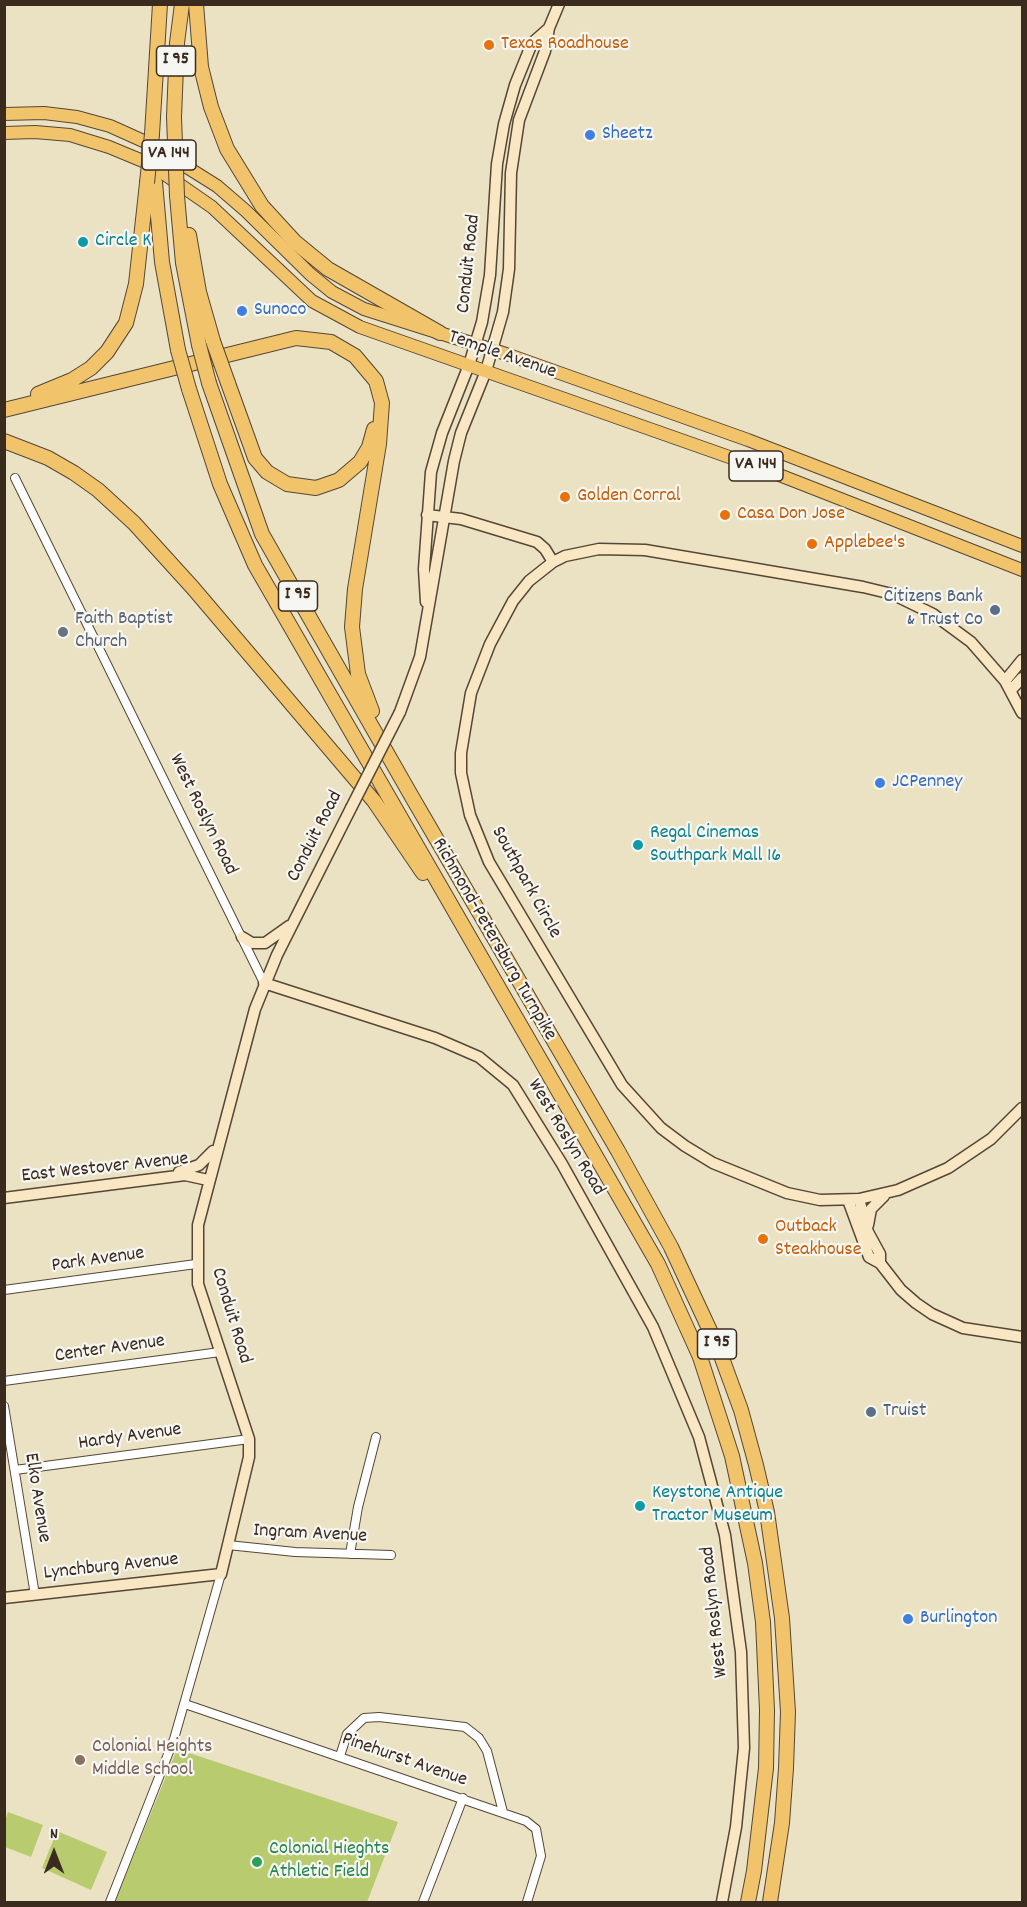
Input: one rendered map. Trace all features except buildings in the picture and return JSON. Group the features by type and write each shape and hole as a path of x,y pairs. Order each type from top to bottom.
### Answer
{"highway":[{"name":"Richmond-Petersburg Turnpike","path":"160,4 153,102 151,182 162,262 178,350 220,484 255,565 657,1264 700,1357 732,1456 755,1563 763,1622 767,1710 761,1821 748,1902"},
{"name":"Richmond-Petersburg Turnpike","path":"182,4 177,44 174,117 183,263 208,383 262,534 671,1247 701,1308 741,1410 767,1512 786,1662 789,1712 780,1843 770,1902"},
{"path":"196,4 201,67 211,106 227,149 249,187 277,224 312,257 348,282 440,333"},
{"path":"4,405 50,390 81,374 107,352 122,332 130,313 136,284 151,182"},
{"path":"4,417 295,345 313,344 330,349 346,358 366,380 375,406 374,428 369,447 352,470 331,484 310,488 287,484 267,472 255,458 228,383 213,341 195,274 180,197"},
{"path":"4,410 296,338 331,342 355,356 376,381 381,396 382,412 355,589 352,627 355,658 361,687 401,762 412,797"},
{"path":"4,441 48,458 86,480 141,531 374,801 478,954"}],"main road":[{"name":"Conduit Road","path":"221,1574 249,1457 249,1438 203,1304 196,1264 198,1225 217,1146 264,983 400,712 420,657 461,433 493,350 507,283 514,148 523,107 545,51 549,28 559,4"},
{"name":"Conduit Road","path":"427,617 424,569 427,515 435,456 477,345 490,274 497,164 510,98 532,43 549,28"},
{"name":"Temple Avenue","path":"4,114 44,112 77,117 110,126 150,144 225,193 300,266 332,292 375,314 493,350 841,474 1023,546"},
{"name":"Temple Avenue","path":"4,133 35,132 70,135 103,144 150,164 212,207 287,279 326,310 360,327 859,504 1023,570"},
{"path":"427,515 444,516 487,525 537,542 545,549 553,562"},
{"name":"Southpark Circle","path":"1023,713 1008,686 971,642 954,627 920,607 872,588 645,550 590,551 553,562 529,581 513,601 490,644 471,693 461,753 461,773 470,815 482,849 612,1070 635,1101 661,1128 708,1160 783,1191 820,1200 853,1200 890,1192 939,1173 975,1151 1023,1108"},
{"path":"1008,686 1023,660"},
{"path":"1008,686 1023,678"},
{"path":"242,937 252,943 265,943 293,922"},
{"name":"West Roslyn Road","path":"264,983 435,1038 479,1057 513,1085 562,1164 653,1327 699,1437 725,1535 741,1652 744,1748 736,1827 722,1902"},
{"path":"158,1178 199,1165 217,1146"},
{"name":"East Westover Avenue","path":"4,1198 185,1175 208,1180"},
{"path":"868,1232 871,1209 890,1192"},
{"path":"853,1200 880,1254 880,1263"},
{"path":"853,1200 869,1257 880,1263 901,1290 932,1314 963,1328 1023,1337"},
{"name":"Lynchburg Avenue","path":"4,1598 221,1574"}],"street":[{"name":"West Roslyn Road","path":"15,478 264,983"},
{"name":"Park Avenue","path":"4,1290 196,1264"},
{"name":"Center Avenue","path":"4,1381 220,1352"},
{"name":"Elko Avenue","path":"4,1406 35,1595"},
{"path":"350,1554 358,1507 376,1437"},
{"name":"Hardy Avenue","path":"15,1470 249,1438"},
{"name":"Ingram Avenue","path":"228,1545 391,1555"},
{"name":"Conduit Road","path":"111,1902 185,1704 221,1574"},
{"name":"Pinehurst Avenue","path":"185,1704 526,1821 536,1829 539,1838 540,1866 527,1902"},
{"path":"340,1756 347,1734 364,1719 379,1717 465,1727 479,1738 488,1751 503,1812"},
{"path":"423,1902 463,1798"}],"green space":[{"name":"Colonial Hieghts Athletic Field","path":"177,1749 398,1822 367,1902 115,1902"},
{"path":"8,1812 43,1825 31,1857 5,1847 5,1821"},
{"path":"57,1831 107,1852 91,1890 42,1868"}],"place":[{"name":"Texas Roadhouse","path":"489,45"},
{"name":"Sheetz","path":"590,135"},
{"name":"Circle K","path":"83,242"},
{"name":"Sunoco","path":"242,311"},
{"name":"Golden Corral","path":"565,497"},
{"name":"Casa Don Jose","path":"725,515"},
{"name":"Applebee's","path":"812,544"},
{"name":"Citizens Bank & Trust Co","path":"995,610"},
{"name":"Faith Baptist Church","path":"63,632"},
{"name":"JCPenney","path":"880,783"},
{"name":"Regal Cinemas Southpark Mall 16","path":"638,845"},
{"name":"Outback Steakhouse","path":"763,1239"},
{"name":"Truist","path":"871,1412"},
{"name":"Keystone Antique Tractor Museum","path":"640,1506"},
{"name":"Burlington","path":"908,1619"},
{"name":"Colonial Heights Middle School","path":"80,1760"},
{"name":"Colonial Hieghts Athletic Field","path":"257,1862"}]}
